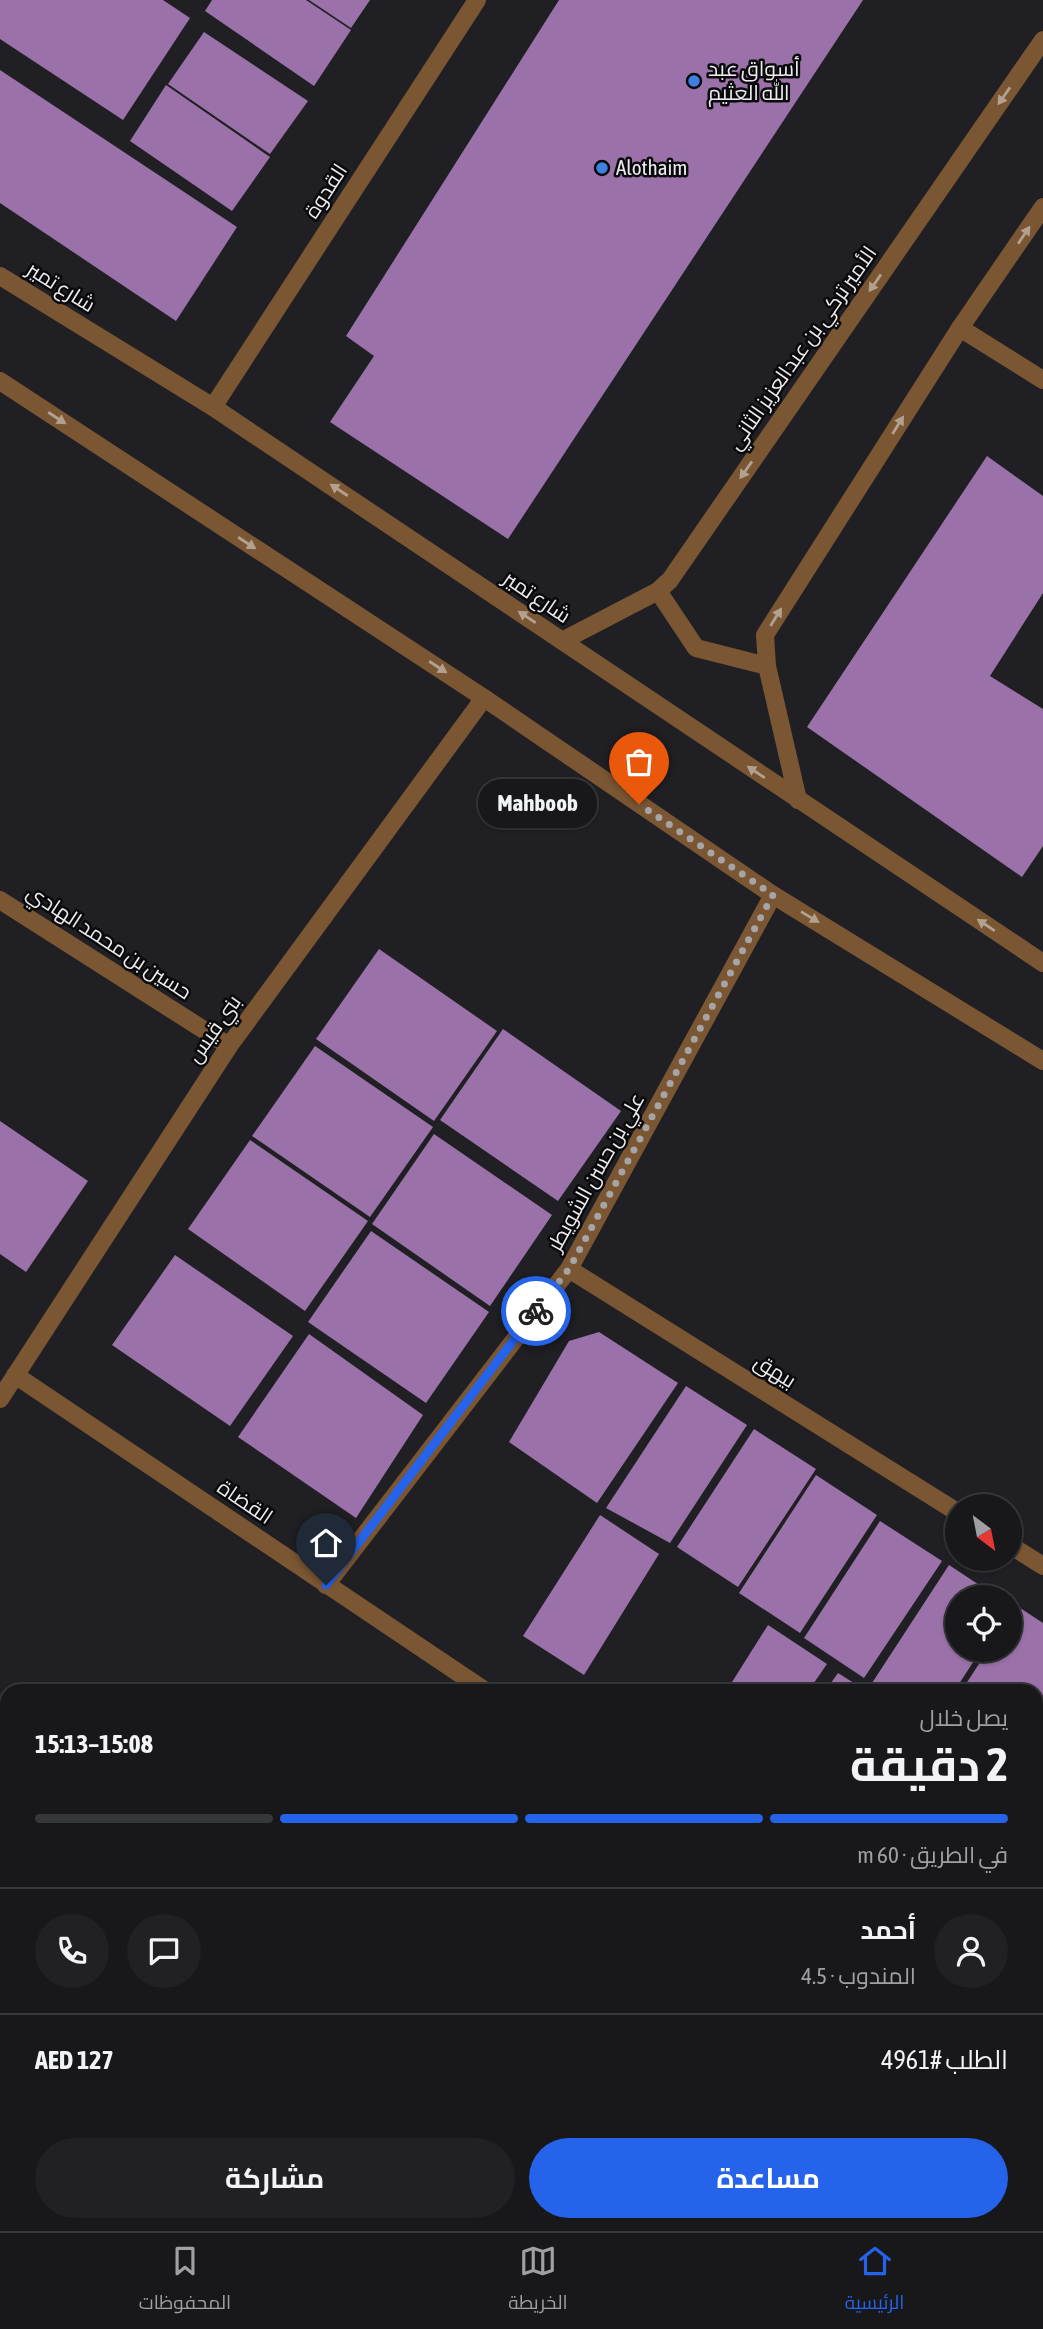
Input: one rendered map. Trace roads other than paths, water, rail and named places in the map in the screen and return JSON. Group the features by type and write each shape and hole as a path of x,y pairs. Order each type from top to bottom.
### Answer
{"street":[{"name":"القدوة","path":"213,407 478,0"},
{"name":"الأمير تركي بن عبدالعزيز الثاني","path":"562,641 658,591 678,569 1043,40"},
{"path":"798,800 767,666 765,635 960,328 1043,206"},
{"name":"شارع تمير","path":"0,276 213,407 1043,963"},
{"path":"960,328 1043,380"},
{"path":"0,381 484,698 773,895 1043,1061"},
{"path":"658,591 696,648 767,666"},
{"name":"بني قيس","path":"0,1399 229,1046 484,698"},
{"name":"علي بن حسن الشويطر","path":"326,1585 569,1269 773,895"},
{"name":"حسين بن محمد الهادي","path":"0,900 229,1046"},
{"name":"بيهق","path":"569,1269 945,1504"},
{"name":"القضاة","path":"15,1376 475,1684"},
{"path":"1022,1553 1043,1566"}],"place":[{"name":"أسواق عبد الله العثيم","path":"694,81"},
{"name":"Alothaim","path":"602,168"},
{"name":"Mahboob","path":"639,804"}]}
